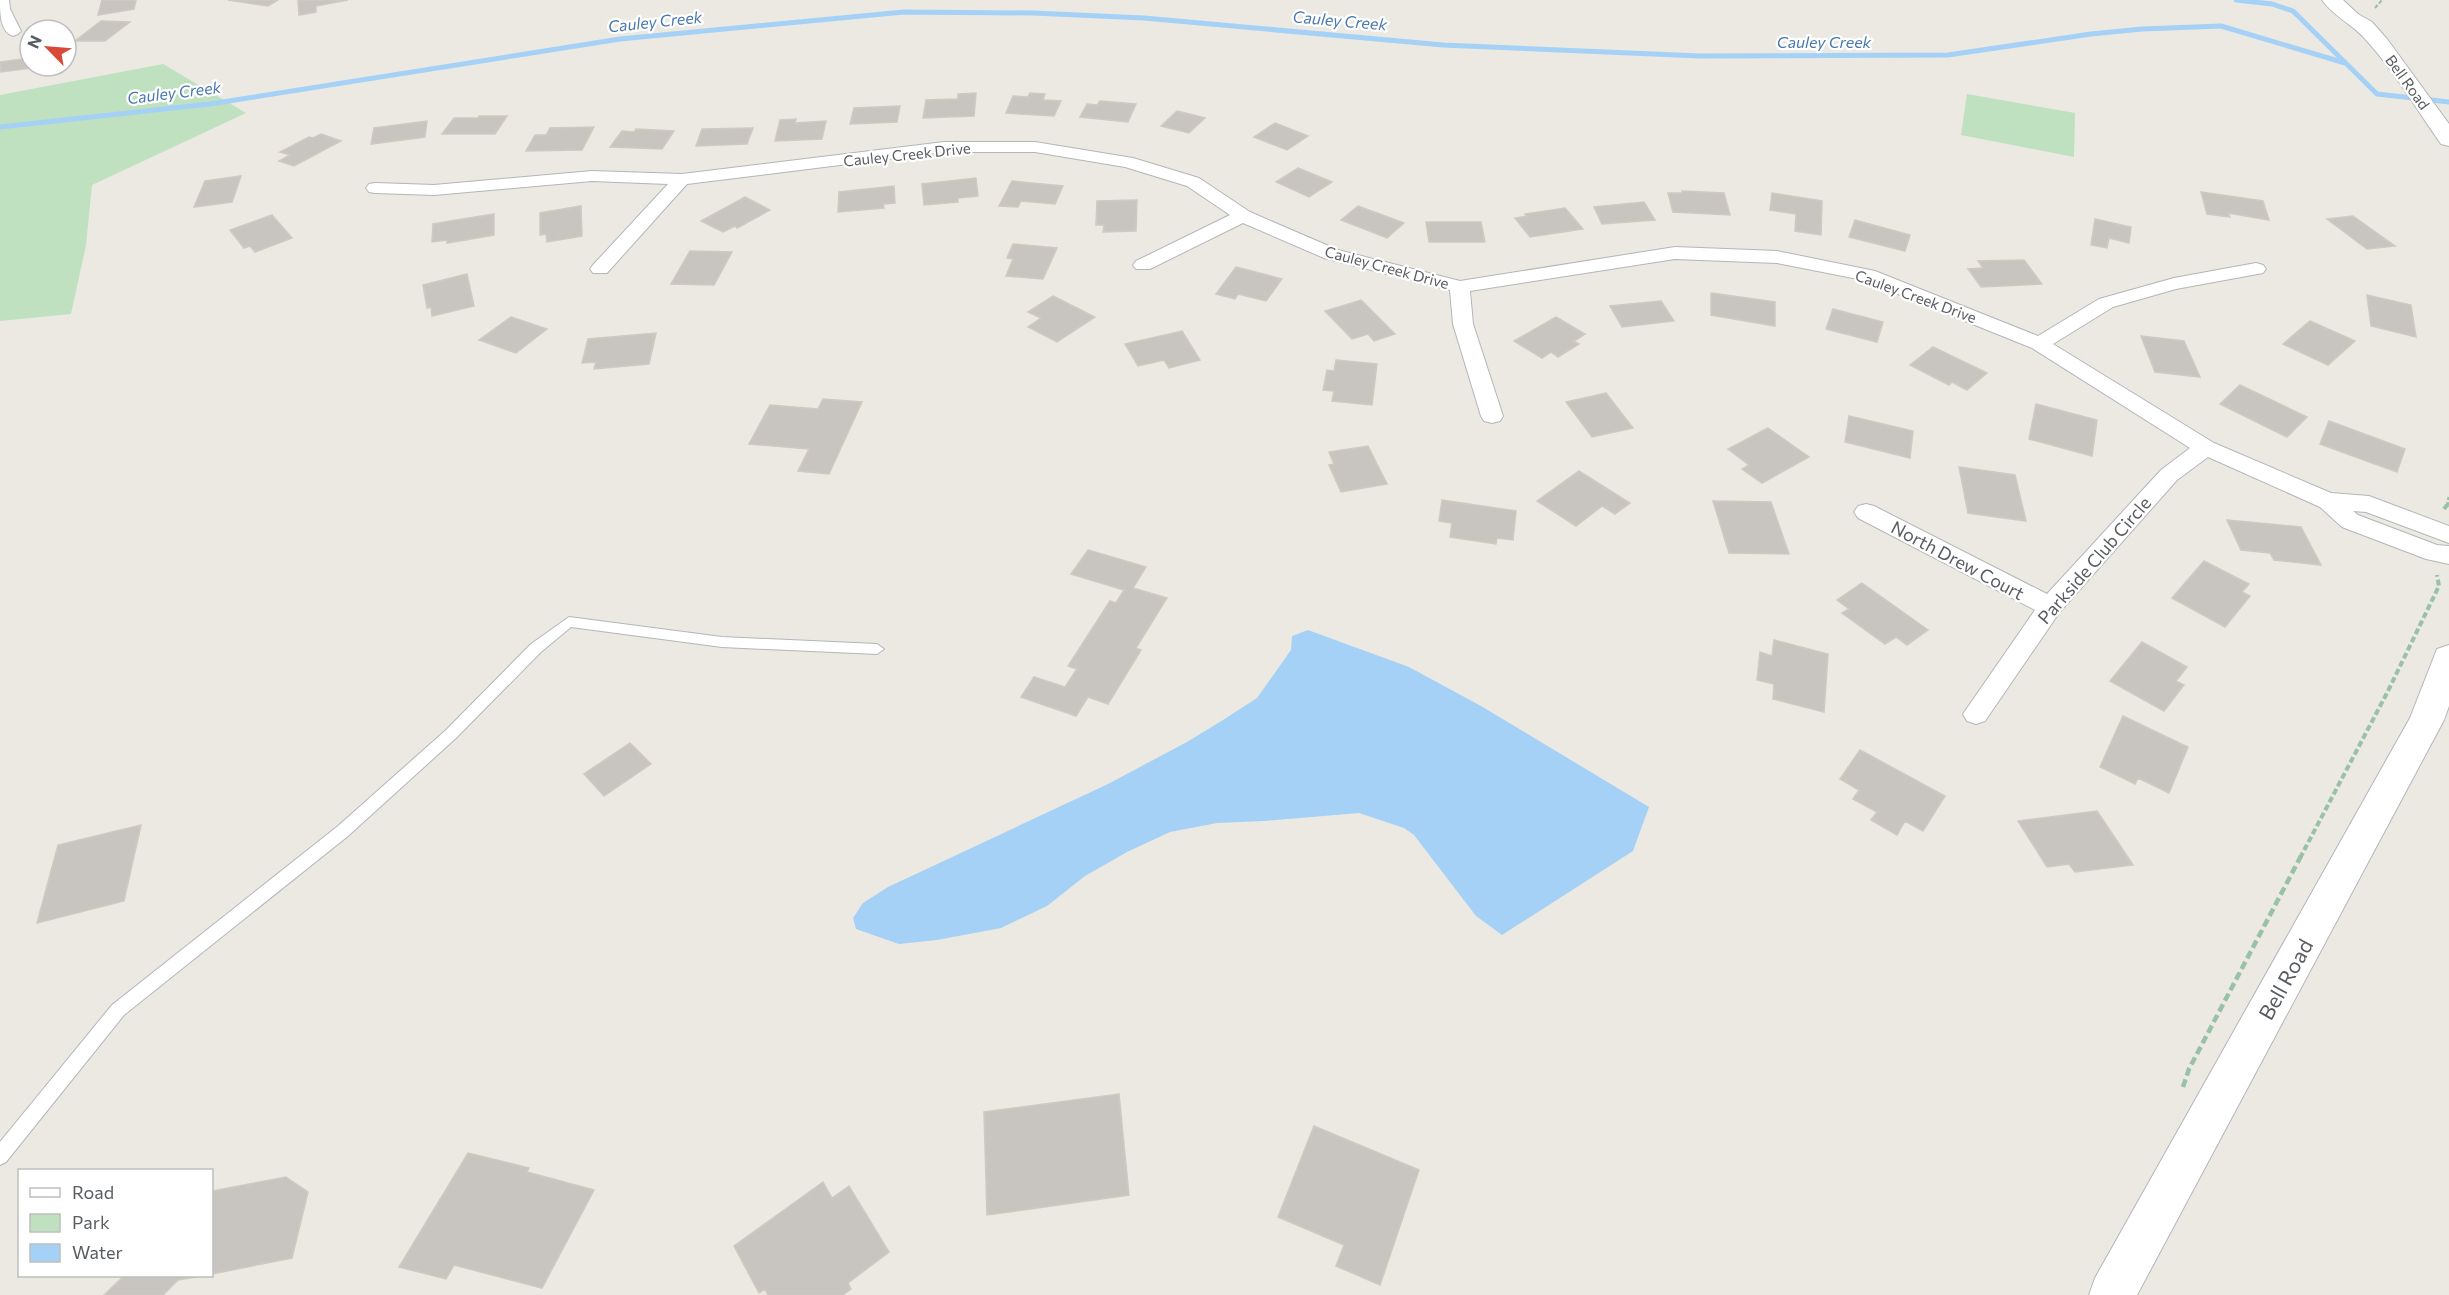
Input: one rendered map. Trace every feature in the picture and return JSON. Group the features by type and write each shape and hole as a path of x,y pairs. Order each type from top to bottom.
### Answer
{"street":[{"path":"2,0 2,9 12,31"},
{"name":"Bell Road","path":"2332,0 2351,18 2365,26"},
{"name":"Bell Road","path":"2356,0 2365,26 2401,70 2449,139"},
{"name":"Cauley Creek Drive","path":"375,188 434,190 592,176 682,179 944,147 1035,147 1127,162 1193,182 1243,216 1331,254 1460,286 1676,254 1777,257 1868,275 2039,344 2206,448 2328,501 2369,504 2444,548"},
{"path":"600,269 682,179"},
{"path":"1143,265 1243,216"},
{"path":"2039,344 2106,303 2174,284 2256,269"},
{"path":"1460,286 1463,324 1492,416"},
{"name":"Parkside Club Circle","path":"1976,714 2050,607 2169,475 2206,448"},
{"name":"North Drew Court","path":"1866,512 2050,607"},
{"name":"Bell Road","path":"2112,1295 2427,720 2449,658"}],"lane":[{"path":"0,1156 118,1010 343,831 451,734 536,648 569,622 722,642 877,649"}],"path":[{"path":"2180,1097 2189,1070 2387,693 2439,586 2444,548"}],"green space":[{"path":"163,64 246,113 92,185 86,245 71,314 0,321 0,95"},
{"path":"1967,94 2075,113 2074,157 1961,135"}],"water":[{"path":"1308,630 1409,667 1481,706 1649,807 1633,851 1502,935 1476,916 1414,835 1404,828 1359,813 1217,823 1170,832 1127,852 1085,876 1047,906 1001,928 937,940 899,944 856,929 853,918 863,903 888,887 1108,784 1187,742 1257,698 1291,650 1292,636"}],"building":[{"path":"102,0 136,0 134,9 98,15"},
{"path":"228,0 278,0 268,6"},
{"path":"298,0 348,0 316,6 316,12 299,15"},
{"path":"101,21 130,22 105,41 78,41"},
{"path":"18,60 18,70 0,72 0,62"},
{"path":"976,93 974,116 923,118 926,100 958,99 958,94"},
{"path":"1030,93 1045,94 1043,100 1061,101 1054,116 1006,113 1013,96 1028,97"},
{"path":"1100,101 1136,104 1128,122 1080,117 1087,104 1097,105"},
{"path":"900,106 897,122 850,124 854,108"},
{"path":"1177,111 1205,118 1189,133 1161,126"},
{"path":"479,116 507,116 495,134 442,134 454,118 478,118"},
{"path":"796,119 795,123 826,121 822,139 775,141 780,120"},
{"path":"427,121 425,137 371,144 374,128"},
{"path":"1275,123 1308,136 1287,150 1254,137"},
{"path":"594,127 582,150 526,151 535,135 546,135 550,128"},
{"path":"753,128 747,144 696,146 702,129"},
{"path":"636,129 674,131 662,149 610,147 622,131 634,132"},
{"path":"321,134 341,141 294,166 279,161 290,155 280,152 309,137 313,138"},
{"path":"1298,168 1332,182 1309,197 1276,182"},
{"path":"241,176 232,202 194,207 205,181"},
{"path":"976,178 978,196 958,198 958,202 924,205 922,184"},
{"path":"1012,181 1063,186 1055,204 1021,201 1018,207 999,206"},
{"path":"894,186 895,203 883,204 884,208 838,212 839,192"},
{"path":"1682,191 1724,193 1730,215 1673,212 1668,193 1682,193"},
{"path":"2201,192 2263,201 2269,220 2228,213 2230,217 2207,214"},
{"path":"1772,193 1822,201 1821,235 1795,231 1796,214 1770,210"},
{"path":"745,197 770,210 737,228 735,226 723,232 701,221"},
{"path":"1137,200 1136,231 1103,232 1104,225 1096,225 1097,201"},
{"path":"1644,202 1655,220 1602,224 1594,207"},
{"path":"581,206 582,236 547,242 546,234 540,235 540,213"},
{"path":"1358,206 1404,223 1387,238 1341,220"},
{"path":"1565,208 1583,229 1530,237 1515,218 1527,216 1525,214"},
{"path":"494,214 494,235 447,243 447,240 432,242 433,224"},
{"path":"272,215 292,238 255,252 250,246 244,248 230,230"},
{"path":"2353,216 2395,246 2367,249 2327,219"},
{"path":"2095,219 2131,227 2129,243 2109,238 2107,248 2091,245"},
{"path":"1855,220 1910,235 1905,251 1849,237"},
{"path":"1426,222 1481,222 1485,242 1429,242"},
{"path":"1013,244 1057,248 1043,279 1006,276 1013,259 1007,258"},
{"path":"690,251 732,252 714,285 671,284"},
{"path":"2024,260 2042,284 1981,287 1968,269 1983,268 1978,261"},
{"path":"1236,267 1282,279 1266,301 1238,294 1235,299 1216,294"},
{"path":"467,274 474,306 432,316 431,307 427,308 423,285"},
{"path":"1711,293 1775,302 1775,326 1711,315"},
{"path":"2367,295 2411,305 2416,337 2371,326"},
{"path":"1053,296 1095,317 1057,342 1028,327 1041,318 1028,312"},
{"path":"1361,300 1395,334 1374,341 1368,334 1352,339 1325,311"},
{"path":"1661,301 1674,321 1622,327 1610,306"},
{"path":"1833,309 1883,322 1877,342 1826,329"},
{"path":"511,317 547,329 516,353 479,340"},
{"path":"1556,317 1585,334 1574,341 1579,344 1558,357 1551,352 1542,358 1514,341"},
{"path":"2310,321 2355,341 2328,365 2283,344"},
{"path":"1182,331 1200,360 1169,368 1164,360 1138,366 1125,344"},
{"path":"656,333 649,364 594,369 596,362 582,363 588,339"},
{"path":"2141,336 2184,341 2200,377 2155,372"},
{"path":"1933,347 1987,373 1967,390 1952,382 1949,385 1910,365"},
{"path":"1336,360 1377,364 1372,405 1332,401 1334,391 1323,390 1327,370 1334,371"},
{"path":"2240,385 2307,417 2287,437 2220,404"},
{"path":"1606,393 1633,428 1592,437 1566,402"},
{"path":"823,399 862,402 829,474 798,471 809,449 749,444 770,405 818,409"},
{"path":"2036,404 2097,420 2092,456 2029,439"},
{"path":"1849,416 1913,431 1910,458 1845,442"},
{"path":"2329,421 2405,449 2397,472 2320,444"},
{"path":"1768,428 1809,457 1762,483 1742,469 1749,465 1728,449"},
{"path":"1368,446 1387,484 1341,492 1329,465 1334,464 1329,452"},
{"path":"1959,467 2015,475 2026,521 1968,513"},
{"path":"1579,471 1630,503 1615,514 1602,506 1576,526 1537,501"},
{"path":"1442,500 1516,511 1513,540 1497,538 1496,544 1450,537 1452,523 1439,521"},
{"path":"1713,501 1771,502 1789,554 1729,553"},
{"path":"2227,520 2301,527 2321,565 2274,560 2270,553 2241,550"},
{"path":"1088,550 1146,567 1133,588 1167,598 1136,648 1141,650 1108,704 1088,697 1076,716 1021,697 1034,677 1065,687 1077,669 1068,666 1110,601 1116,603 1124,590 1071,574"},
{"path":"2204,561 2249,584 2242,592 2250,596 2225,627 2172,598"},
{"path":"1862,583 1928,630 1907,645 1896,637 1885,644 1842,613 1849,609 1837,600"},
{"path":"1774,640 1828,654 1824,712 1773,699 1774,684 1757,680 1760,652 1772,656"},
{"path":"2142,642 2187,667 2176,681 2184,685 2164,711 2110,681"},
{"path":"2123,716 2188,747 2169,793 2138,778 2135,784 2100,767"},
{"path":"630,743 651,764 604,796 584,774"},
{"path":"1860,750 1945,796 1923,831 1905,821 1897,835 1871,820 1877,812 1853,799 1859,790 1840,779"},
{"path":"2097,811 2133,865 2075,872 2069,864 2047,867 2018,821"},
{"path":"141,825 124,901 37,923 58,845"},
{"path":"1119,1094 1129,1195 987,1215 984,1112"},
{"path":"1314,1126 1419,1170 1380,1285 1336,1266 1344,1245 1278,1217"},
{"path":"468,1153 529,1168 527,1172 594,1190 542,1288 454,1265 446,1279 399,1267"},
{"path":"286,1177 308,1192 292,1258 213,1274 213,1191"},
{"path":"823,1182 832,1198 849,1186 889,1252 848,1283 851,1289 843,1295 768,1295 765,1289 759,1293 734,1246"},
{"path":"123,1277 196,1277 178,1280 163,1295 104,1295"}],"waterway":[{"name":"Cauley Creek","path":"2236,0 2272,4 2293,11 2377,94 2449,102"},
{"name":"Cauley Creek","path":"0,127 210,104 620,39 904,12 1033,13 1144,18 1443,45 1700,56 1948,55 2091,34 2142,29 2221,26 2345,63"}]}
